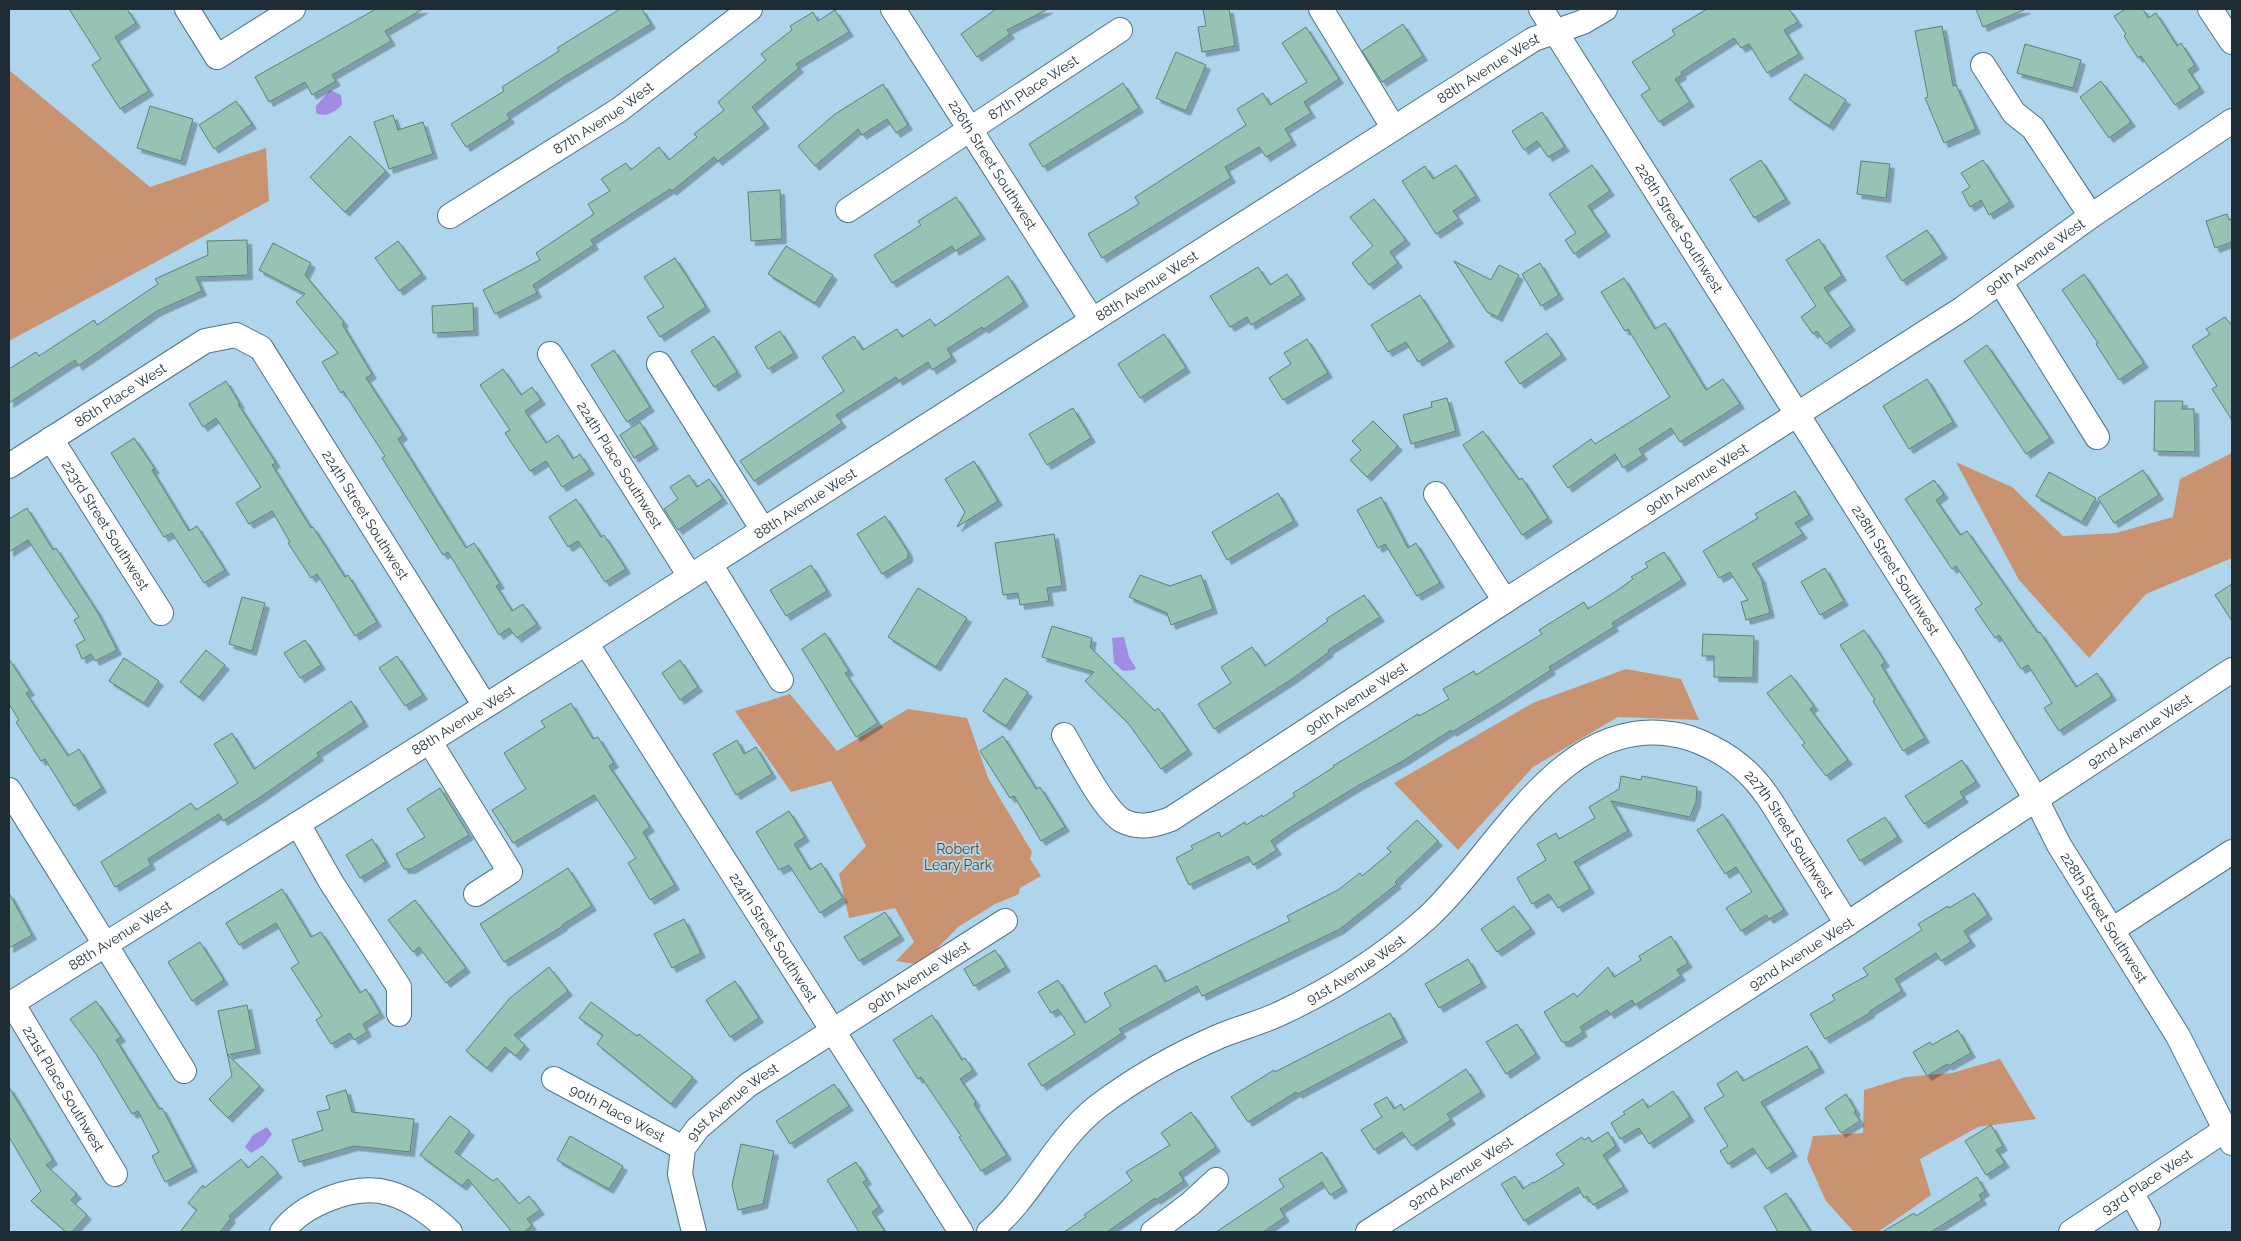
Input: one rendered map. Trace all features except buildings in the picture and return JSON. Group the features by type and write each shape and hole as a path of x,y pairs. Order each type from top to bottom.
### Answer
{"street":[{"path":"187,9 216,57 293,9"},
{"name":"87th Avenue West","path":"450,216 619,110 750,9"},
{"name":"226th Street Southwest","path":"893,9 1092,320"},
{"path":"1321,9 1393,127"},
{"name":"228th Street Southwest","path":"1542,9 1950,656 2037,801 2060,845 2178,1036 2228,1136"},
{"name":"88th Avenue West","path":"10,1004 430,742 1393,127 1534,39 1584,22 1605,9"},
{"path":"2210,9 2232,42"},
{"name":"87th Place West","path":"848,210 1120,30"},
{"path":"1983,65 2014,113 2033,128 2091,216"},
{"name":"90th Avenue West","path":"1064,735 1114,814 1129,823 1154,826 1171,819 1505,601 2001,282 2091,216 2232,121"},
{"path":"2001,282 2097,436"},
{"name":"86th Place West","path":"9,466 205,341 236,335"},
{"name":"224th Street Southwest","path":"236,335 261,348 485,706"},
{"name":"224th Place Southwest","path":"550,354 700,570 781,680"},
{"path":"659,364 763,530"},
{"name":"223rd Street Southwest","path":"51,439 161,613"},
{"path":"1436,494 1505,601"},
{"name":"224th Street Southwest","path":"586,643 961,1232"},
{"name":"92nd Avenue West","path":"1368,1232 2037,801 2232,670"},
{"name":"91st Avenue West","path":"989,1232 1000,1223 1035,1182 1074,1130 1094,1110 1117,1092 1168,1060 1222,1035 1276,1016 1328,990 1360,971 1390,949 1429,916 1536,793 1572,759 1609,741 1636,733 1672,734 1704,744 1720,753"},
{"path":"430,742 510,872 476,894"},
{"name":"227th Street Southwest","path":"1720,753 1746,771 1767,796 1847,924"},
{"path":"9,790 184,1071"},
{"path":"298,824 331,882 399,987 399,1014"},
{"path":"2112,930 2232,852"},
{"name":"90th Avenue West","path":"833,1031 1005,921"},
{"name":"221st Place Southwest","path":"10,1004 115,1174"},
{"name":"91st Avenue West","path":"694,1232 680,1174 683,1148 698,1128 737,1094 833,1031"},
{"name":"90th Place West","path":"554,1079 683,1148"},
{"name":"93rd Place West","path":"2071,1232 2131,1192 2228,1136"},
{"path":"1153,1232 1190,1204 1216,1180"},
{"path":"282,1232 289,1223 310,1207 334,1197 364,1192 388,1193 412,1204 439,1221 450,1232"},
{"path":"2131,1192 2148,1223"}],"green space":[{"path":"9,70 150,187 266,148 269,201 9,341"},
{"path":"2232,453 2232,558 2146,594 2089,658 2019,580 1956,462 2012,487 2063,536 2116,533 2173,517 2180,479"},
{"path":"1626,669 1681,679 1699,720 1618,717 1533,767 1458,850 1394,783 1533,703"},
{"name":"Robert Leary Park","path":"790,694 837,751 908,709 967,718 989,780 1032,852 1030,859 1041,876 1020,888 1019,894 995,904 958,927 921,965 896,961 914,942 895,908 849,918 839,874 866,846 831,781 791,792 735,711"},
{"path":"2000,1059 2036,1119 1978,1127 1920,1159 1931,1195 1878,1232 1854,1232 1826,1201 1807,1159 1813,1136 1863,1133 1864,1090 1906,1077 1952,1073"}],"shaded area":[{"path":"330,90 341,95 342,105 330,114 316,113 316,106"},
{"path":"1124,637 1129,657 1136,668 1134,670 1123,671 1114,663 1112,638"},
{"path":"267,1127 272,1134 264,1145 251,1153 245,1147 253,1135"}]}
